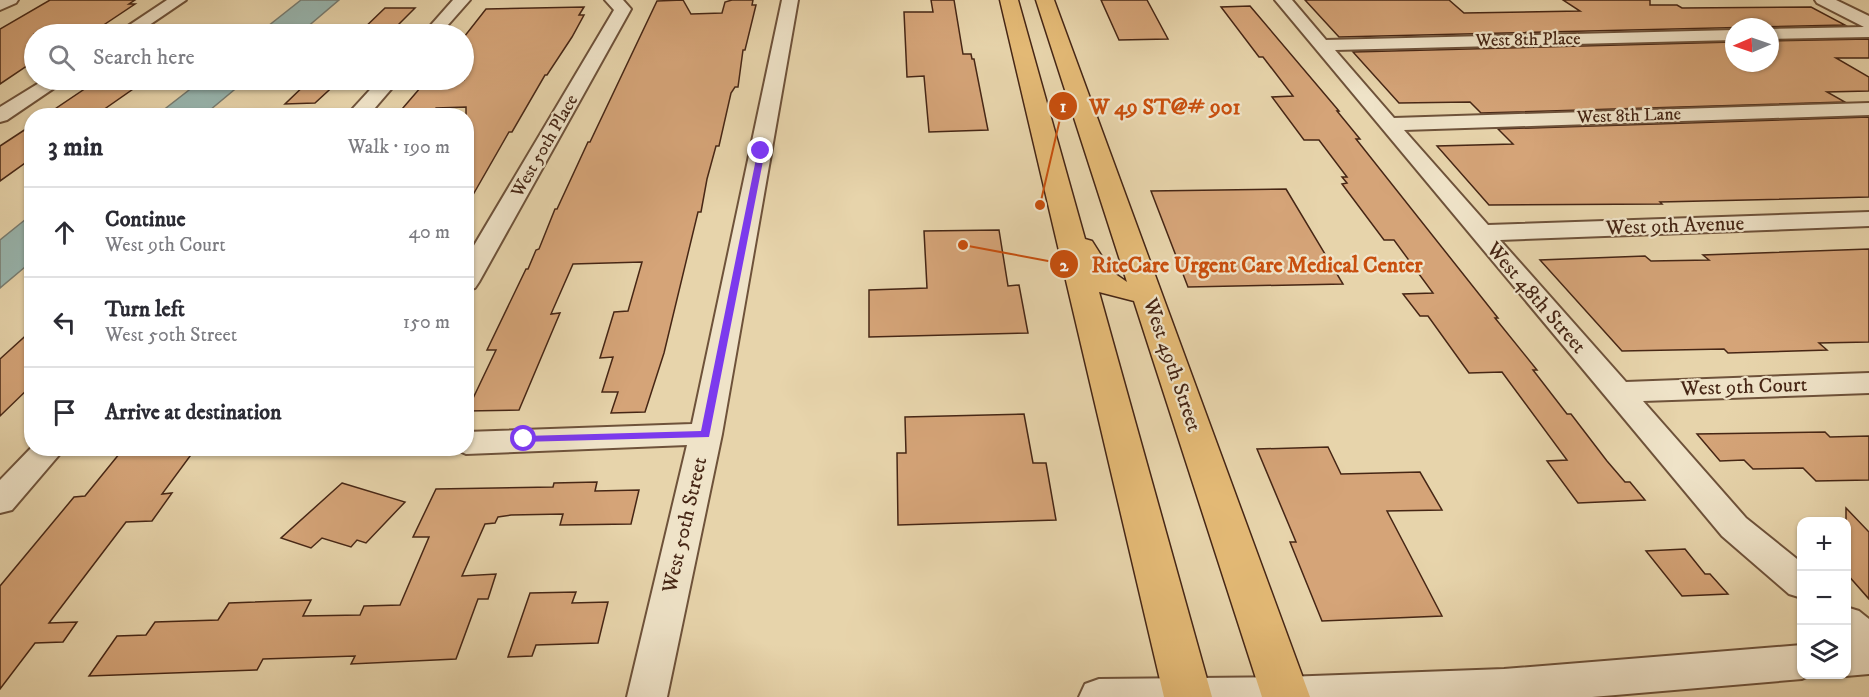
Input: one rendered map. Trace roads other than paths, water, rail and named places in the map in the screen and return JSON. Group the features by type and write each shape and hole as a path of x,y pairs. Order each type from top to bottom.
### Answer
{"main road":[{"path":"1009,0 1188,696"},
{"path":"1017,0 1021,11 1048,9"},
{"name":"West 49th Street","path":"1048,9 1286,696"},
{"path":"1044,138 1094,137"},
{"path":"1066,220 1104,283 1111,289 1122,292 1147,293"}],"street":[{"path":"0,5 10,0"},
{"path":"141,24 178,0"},
{"path":"440,24 463,0"},
{"name":"West 50th Street","path":"647,697 706,434 790,0"},
{"name":"West 48th Street","path":"1283,0 1734,527 1797,580"},
{"path":"1823,0 1869,23"},
{"name":"West 50th Place","path":"474,267 618,4"},
{"path":"1779,34 1869,32"},
{"name":"West 8th Place","path":"1323,45 1725,35"},
{"path":"0,116 40,90"},
{"path":"363,108 380,90"},
{"name":"West 8th Lane","path":"1389,124 1869,109"},
{"name":"West 9th Avenue","path":"1481,233 1869,219"},
{"name":"West 9th Court","path":"1618,392 1869,382"},
{"path":"474,443 706,434"},
{"path":"0,501 42,456"},
{"path":"1850,625 1869,641"},
{"path":"1851,659 1869,657"},
{"path":"1099,697 1286,696 1504,687 1797,662"}],"water":[{"path":"301,0 339,0 311,24 271,24"},
{"path":"189,90 234,90 212,108 166,108"},
{"path":"24,221 24,268 0,288 0,240"}],"place":[{"name":"W 49 ST@# 901","path":"1040,205"},
{"name":"RiteCare Urgent Care Medical Center","path":"963,245"}]}
